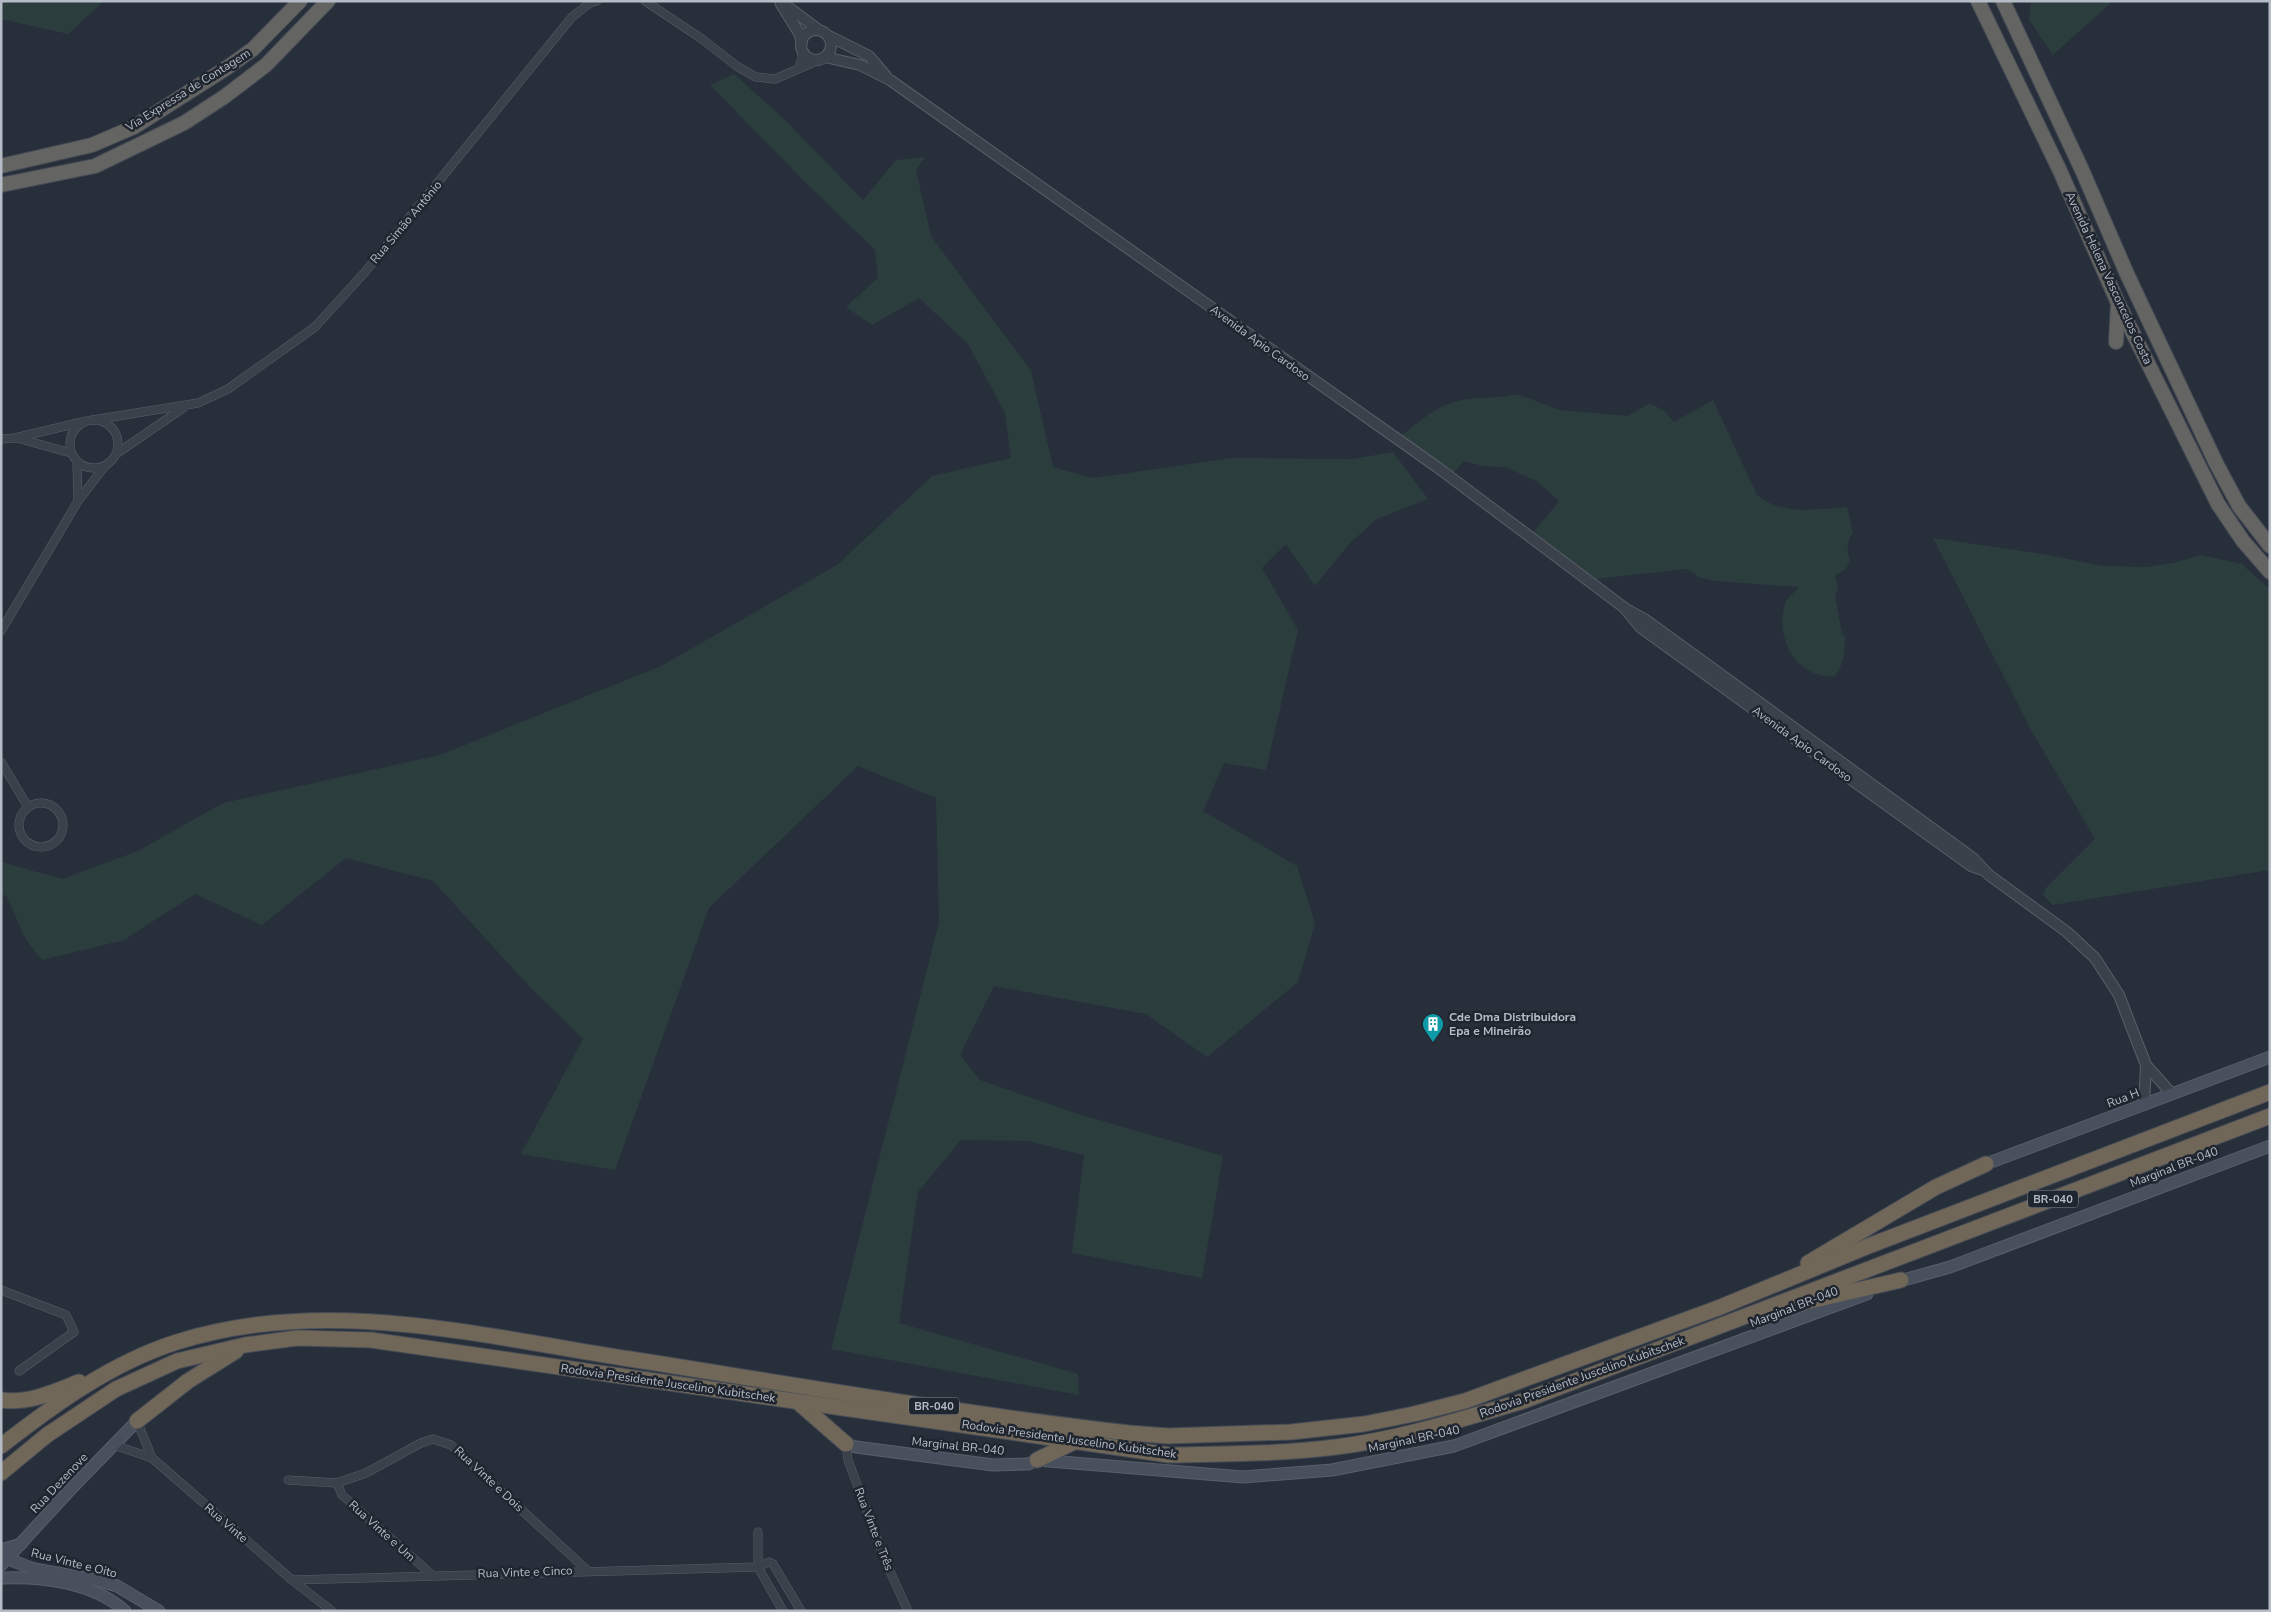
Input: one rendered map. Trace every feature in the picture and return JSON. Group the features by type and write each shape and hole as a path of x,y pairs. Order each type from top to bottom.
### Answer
{"highway":[{"name":"Via Expressa de Contagem","path":"1,166 92,145 134,127 228,68 253,49 300,1"},
{"name":"Via Expressa de Contagem","path":"1,185 95,166 184,123 224,98 266,65 328,1"},
{"name":"Avenida Helena Vasconcelos Costa","path":"1978,1 2060,171 2118,303 2218,504 2243,540 2270,572"},
{"name":"Avenida Helena Vasconcelos Costa","path":"2003,1 2074,153 2127,274 2216,463 2239,506 2270,546"},
{"path":"2116,342 2118,303"},
{"name":"Rodovia Presidente Juscelino Kubitschek","path":"1,1446 86,1385 131,1359 178,1342 257,1324 305,1320 352,1320 501,1337 566,1349 1083,1428 1168,1436 1272,1433 1364,1424 1465,1401 1762,1291 1880,1241 2270,1092"},
{"name":"Rodovia Presidente Juscelino Kubitschek","path":"1,1473 47,1435 116,1389 177,1361 245,1345 297,1338 371,1340 1169,1455 1255,1454 1337,1447 1434,1428 1523,1401 2270,1116"},
{"path":"1762,1291 1936,1187 1986,1164"},
{"path":"1760,1312 1901,1280"},
{"path":"138,1421 188,1381 245,1345"},
{"path":"1,1400 28,1399 49,1394 131,1359"},
{"path":"799,1402 846,1444"},
{"path":"1037,1460 1076,1441"}],"main road":[{"name":"Rua H","path":"1986,1164 2270,1056"},
{"name":"Marginal BR-040","path":"846,1444 856,1447 993,1465 1028,1464 1037,1460 1243,1478 1332,1470 1454,1446 1715,1352 1901,1280 1950,1266 2270,1146"},
{"name":"Rua Dezenove","path":"3,1559 20,1544 138,1421"},
{"name":"Rua Vinte e Oito","path":"3,1559 34,1569 92,1579 117,1586 159,1611"},
{"name":"Rua Vinte e Oito","path":"7,1578 53,1581 78,1587 102,1595 125,1611"}],"street":[{"name":"Rua Simão Antônio","path":"1,439 16,438 90,420 184,407 198,403 228,389 315,327 360,278 572,17 590,3 597,1"},
{"path":"645,1 702,39 738,67 756,77 775,79 822,58 831,48 829,36 780,1"},
{"path":"780,1 799,33 808,58 822,58"},
{"path":"799,68 802,59 802,45 808,32 819,30"},
{"name":"Avenida Apio Cardoso","path":"829,36 869,56 890,80"},
{"name":"Avenida Apio Cardoso","path":"822,58 860,65 890,80 1437,467 1626,609 1640,628 1971,866 1984,871 2067,932 2095,958 2119,995 2146,1065 2172,1094"},
{"name":"Rua Simão Antônio","path":"116,454 184,407"},
{"path":"1,631 78,500 116,454 118,438 114,430 109,424 90,420 74,431 70,445 72,453 77,461 90,468 106,466"},
{"name":"Rua Simão Antônio","path":"16,438 72,453"},
{"path":"77,461 78,500"},
{"path":"1,762 28,807"},
{"path":"42,802 56,807 63,820 64,828 57,841 44,847 36,847 24,840 19,826 20,819 28,807 42,802"},
{"name":"Avenida Apio Cardoso","path":"2144,1105 2146,1065"},
{"path":"1,1290 66,1315 74,1332 19,1371"},
{"name":"Rua Vinte","path":"138,1421 152,1458 292,1580 332,1611"},
{"name":"Rua Vinte e Dois","path":"288,1480 337,1483 366,1473 421,1443 433,1439 451,1444 588,1571"},
{"name":"Rua Vinte e Três","path":"846,1444 848,1460 884,1558 908,1611"},
{"path":"114,1445 152,1458"},
{"name":"Rua Vinte e Um","path":"337,1483 342,1495 432,1575"},
{"path":"758,1532 758,1567 782,1611"},
{"name":"Rua Vinte e Cinco","path":"292,1580 758,1567 769,1562 773,1564 801,1611"}],"shaded area":[{"path":"1,1 104,1 68,34 1,19"},
{"path":"2031,1 2113,1 2053,55 2029,20"},
{"path":"734,74 784,119 863,200 896,160 925,157 916,170 931,236 1031,371 1053,467 1093,478 1231,458 1353,459 1393,452 1428,499 1377,519 1350,543 1315,586 1286,544 1262,568 1298,630 1266,770 1224,763 1203,811 1297,866 1315,923 1298,982 1207,1057 1146,1014 994,986 960,1055 980,1080 1075,1113 1223,1156 1202,1278 1072,1253 1084,1155 1028,1141 961,1140 918,1192 899,1323 1078,1374 1079,1395 831,1349 939,922 936,798 858,766 709,908 615,1170 521,1154 583,1039 529,986 433,881 346,858 262,925 195,894 124,940 42,960 26,940 6,895 1,896 1,862 62,879 138,851 223,803 440,755 661,666 837,565 932,476 1011,458 1005,413 968,344 919,298 872,325 846,307 878,278 875,250 710,85"},
{"path":"1517,394 1560,410 1628,416 1650,403 1664,411 1674,422 1713,400 1757,495 1767,502 1788,509 1812,510 1847,507 1853,533 1848,546 1850,561 1846,569 1835,576 1838,588 1835,595 1842,634 1845,637 1845,648 1840,667 1835,676 1821,675 1809,671 1791,653 1786,641 1783,628 1783,614 1786,601 1799,587 1716,581 1701,578 1686,569 1596,579 1533,533 1559,501 1536,481 1505,467 1482,466 1464,461 1453,473 1400,437 1429,414 1456,401"},
{"path":"1933,538 2049,555 2102,566 2147,567 2173,563 2201,555 2243,564 2270,589 2270,870 2053,905 2043,895 2046,888 2095,839 2030,728"}],"place":[{"name":"Cde Dma Distribuidora Epa e Mineirão","path":"1433,1043"}]}
